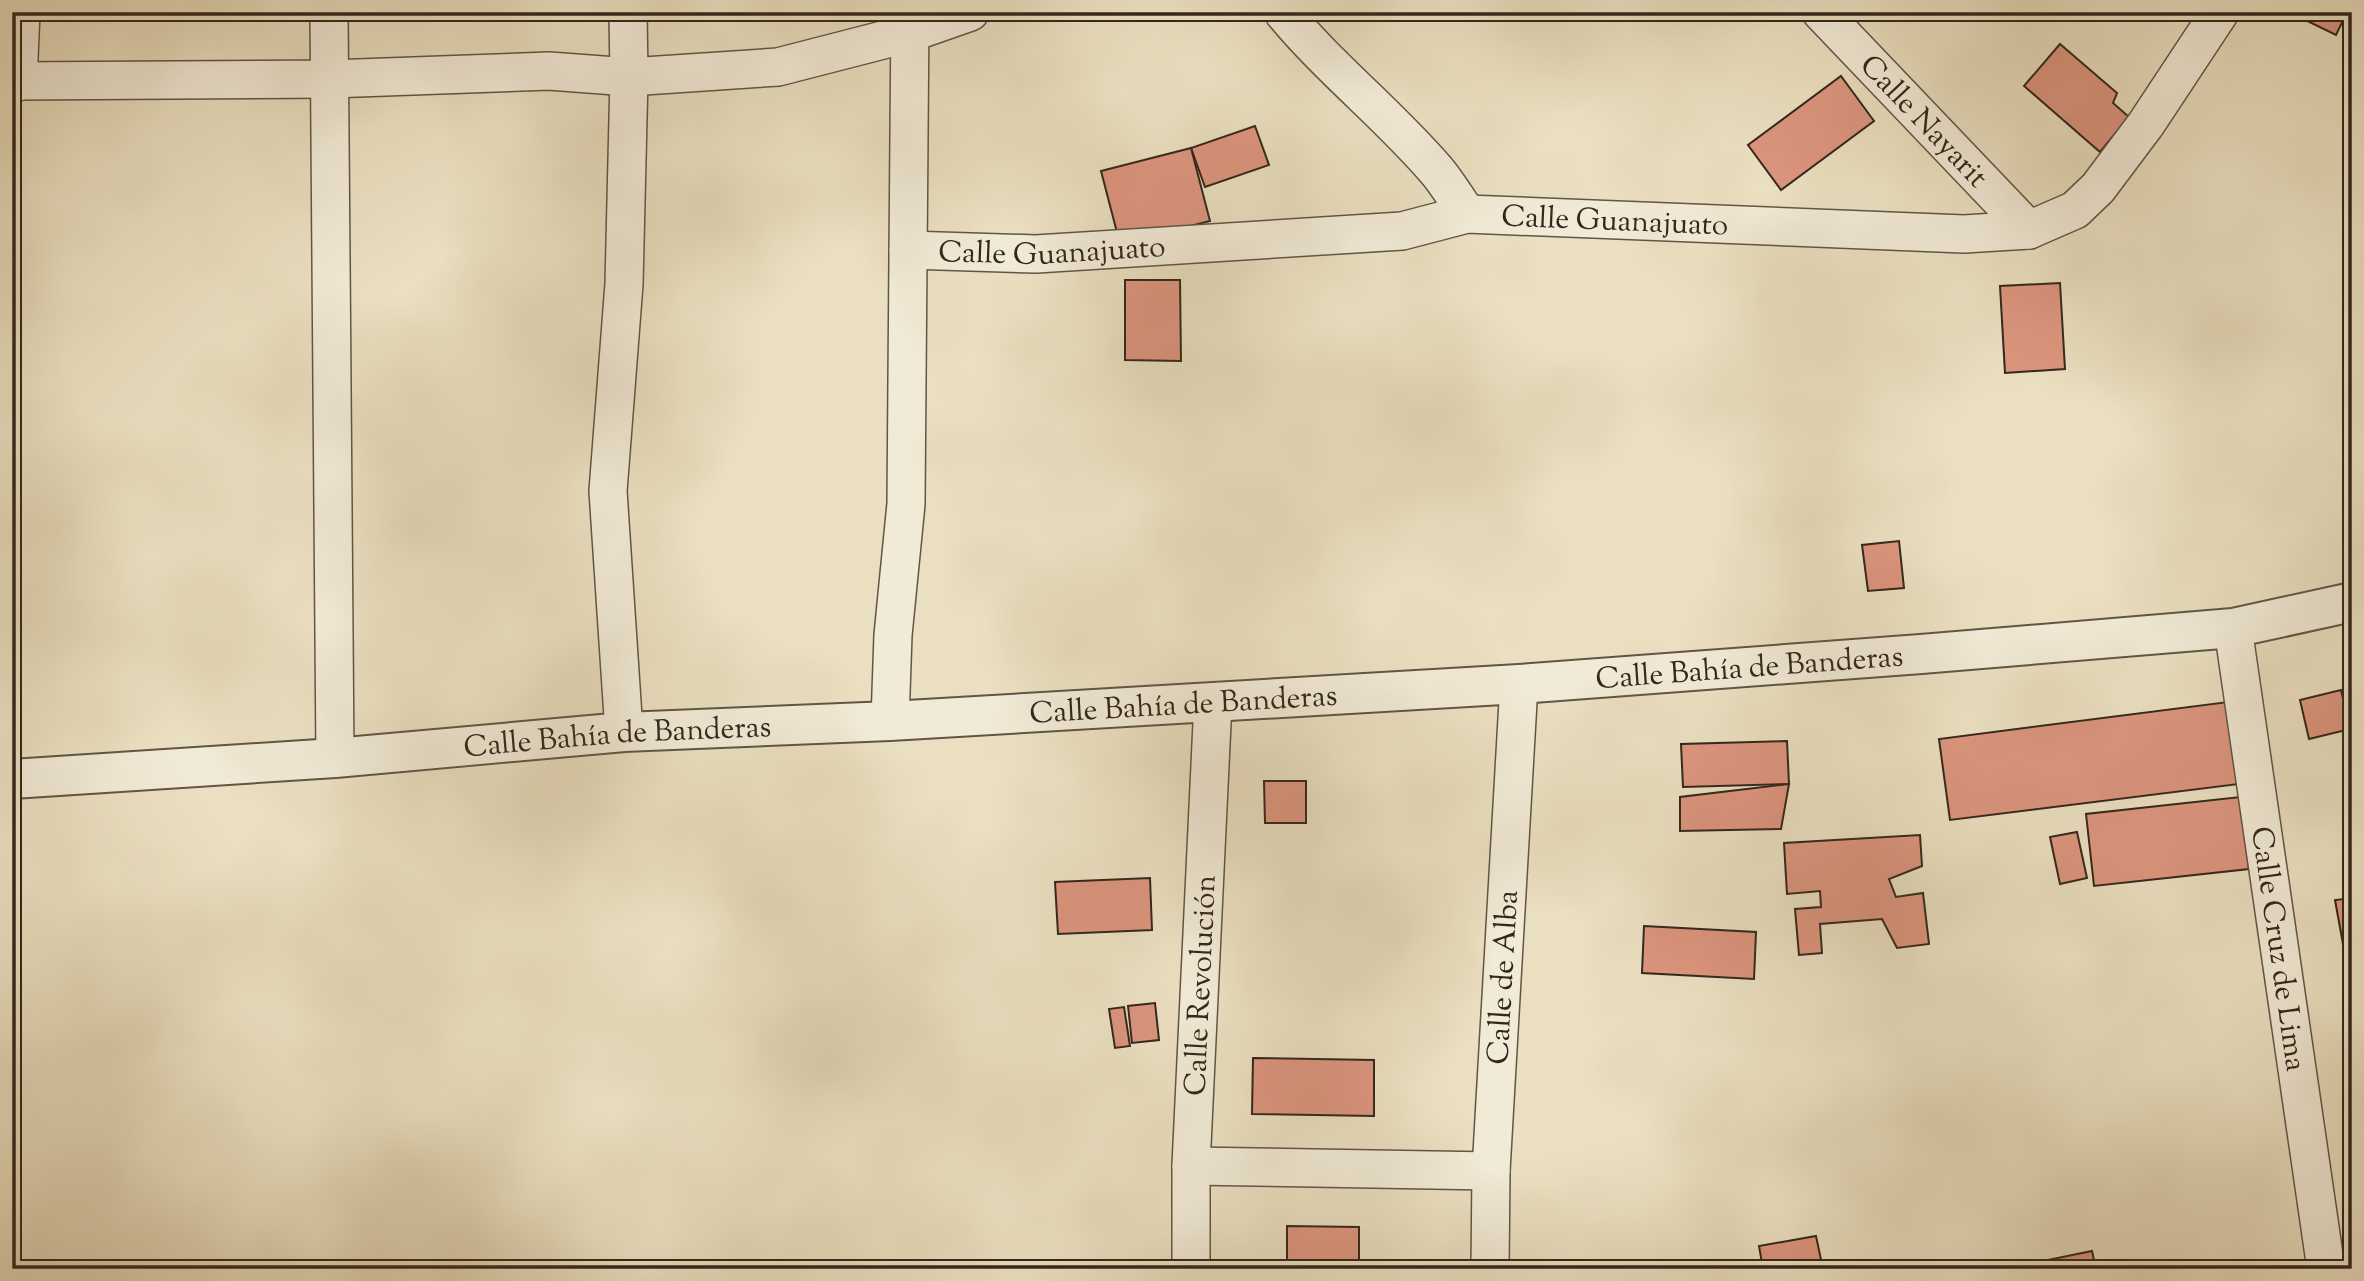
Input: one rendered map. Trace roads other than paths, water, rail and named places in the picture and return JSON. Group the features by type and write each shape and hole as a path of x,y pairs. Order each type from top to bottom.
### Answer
{"street":[{"path":"21,12 15,81 330,79 549,71 629,77 778,67 910,23 970,12"},
{"path":"329,12 335,758"},
{"path":"624,732 608,491 624,284 628,12"},
{"path":"1283,12 1305,39 1385,116 1437,172 1467,214"},
{"name":"Calle Nayarit","path":"1821,12 2029,230"},
{"name":"Calle Guanajuato","path":"908,250 1035,254 1402,231 1467,214 1964,234 2029,230 2075,209 2098,188 2146,124 2220,12"},
{"path":"890,721 893,635 906,504 910,23"},
{"name":"Calle Bahía de Banderas","path":"12,779 335,758 624,732 890,721 1519,684 2233,628 2352,602"},
{"name":"Calle Cruz de Lima","path":"2233,628 2326,1269"},
{"name":"Calle de Alba","path":"1490,1269 1491,1171 1519,684"},
{"name":"Calle Revolución","path":"1191,1269 1191,1166 1213,702"},
{"path":"1191,1166 1491,1171"}]}
